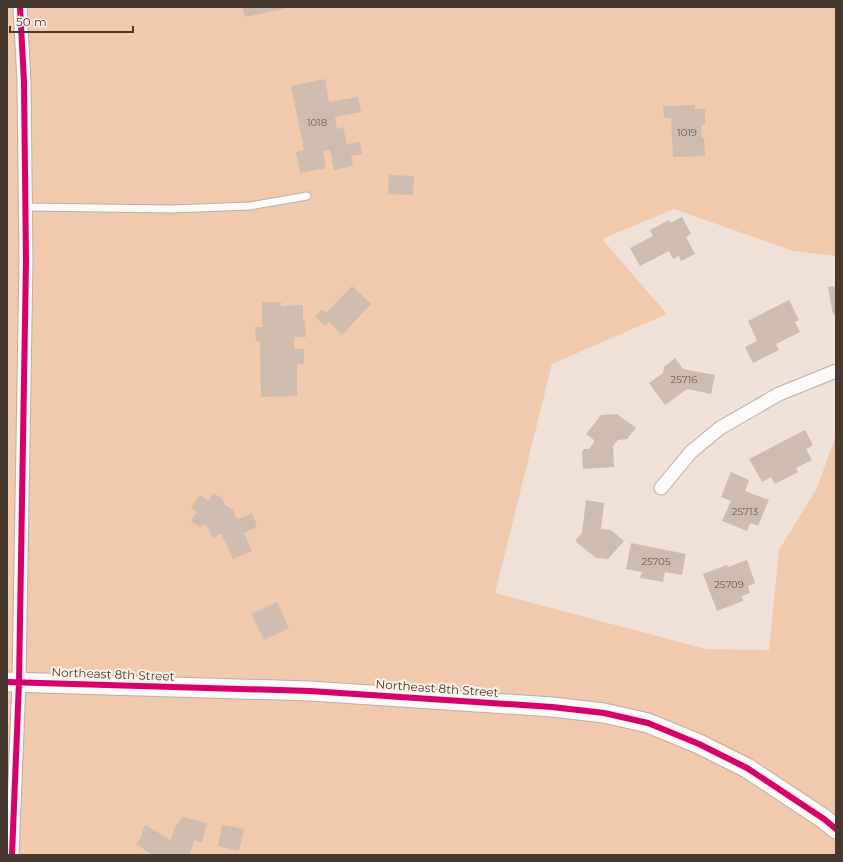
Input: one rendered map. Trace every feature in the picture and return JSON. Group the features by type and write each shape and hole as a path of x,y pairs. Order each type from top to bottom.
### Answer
{"street":[{"path":"12,855 13,682 26,261 24,82 20,7"},
{"path":"661,488 690,452 720,428 780,394 836,371"},
{"name":"Northeast 8th Street","path":"13,682 310,691 552,707 604,713 648,722 699,744 747,768 836,828"}],"lane":[{"path":"26,207 172,209 250,206 307,196"}],"shaded area":[{"path":"7,7 836,7 836,256 793,251 674,209 602,239 667,314 552,364 495,593 706,649 769,650 779,550 817,488 836,435 836,855 7,855"}],"building":[{"path":"242,7 288,7 288,8 245,17"},
{"path":"325,79 329,102 358,97 361,112 335,117 337,129 343,127 347,144 360,142 362,154 351,156 353,166 334,170 330,150 323,151 326,168 300,173 296,152 304,150 291,86"},
{"path":"695,105 695,109 705,109 705,125 701,125 702,138 704,138 705,156 673,157 671,118 664,118 663,106"},
{"path":"389,175 414,176 413,195 388,194"},
{"path":"682,217 691,234 686,237 695,254 681,261 679,256 673,259 669,251 640,266 630,248 653,236 650,230 669,220 671,223"},
{"path":"352,286 371,304 342,335 329,322 325,326 315,317 322,309 326,313"},
{"path":"836,286 836,314 833,315 828,287"},
{"path":"789,300 799,320 795,322 800,332 776,344 779,350 753,363 745,347 757,341 748,321"},
{"path":"262,302 281,302 281,306 303,305 303,321 305,321 306,337 294,337 294,349 304,349 304,364 297,364 297,396 261,397 260,341 256,341 255,327 262,327"},
{"path":"675,358 683,369 715,375 711,394 687,389 665,405 649,383 663,373 664,367"},
{"path":"617,414 636,428 627,439 618,440 613,446 614,467 583,469 582,452 584,449 589,449 594,442 594,440 586,434 601,415"},
{"path":"805,430 813,445 806,449 812,460 796,468 798,472 775,484 771,477 762,482 749,459"},
{"path":"731,472 749,480 745,491 769,500 758,526 750,523 747,531 722,521 731,501 721,497"},
{"path":"213,493 222,498 225,505 233,510 236,517 239,519 252,513 257,526 244,533 252,551 233,559 221,533 213,538 206,524 200,527 191,521 197,512 191,508 200,495 209,501"},
{"path":"586,500 604,503 601,529 611,530 624,541 608,559 596,558 575,541 582,533"},
{"path":"631,543 686,554 682,575 665,572 663,582 640,578 642,572 626,569"},
{"path":"747,560 755,583 748,586 750,593 742,596 743,601 717,611 703,574 727,565 728,567"},
{"path":"277,602 289,628 264,640 251,614"},
{"path":"182,817 207,823 202,842 194,840 189,855 153,855 136,844 146,825 170,840 174,829"},
{"path":"222,825 244,829 239,851 218,846"}],"cycle path":[{"path":"12,855 19,682 26,261 24,82 20,7"},
{"path":"7,682 310,691 552,707 604,713 648,723 699,744 747,768 824,819 836,829"}]}
